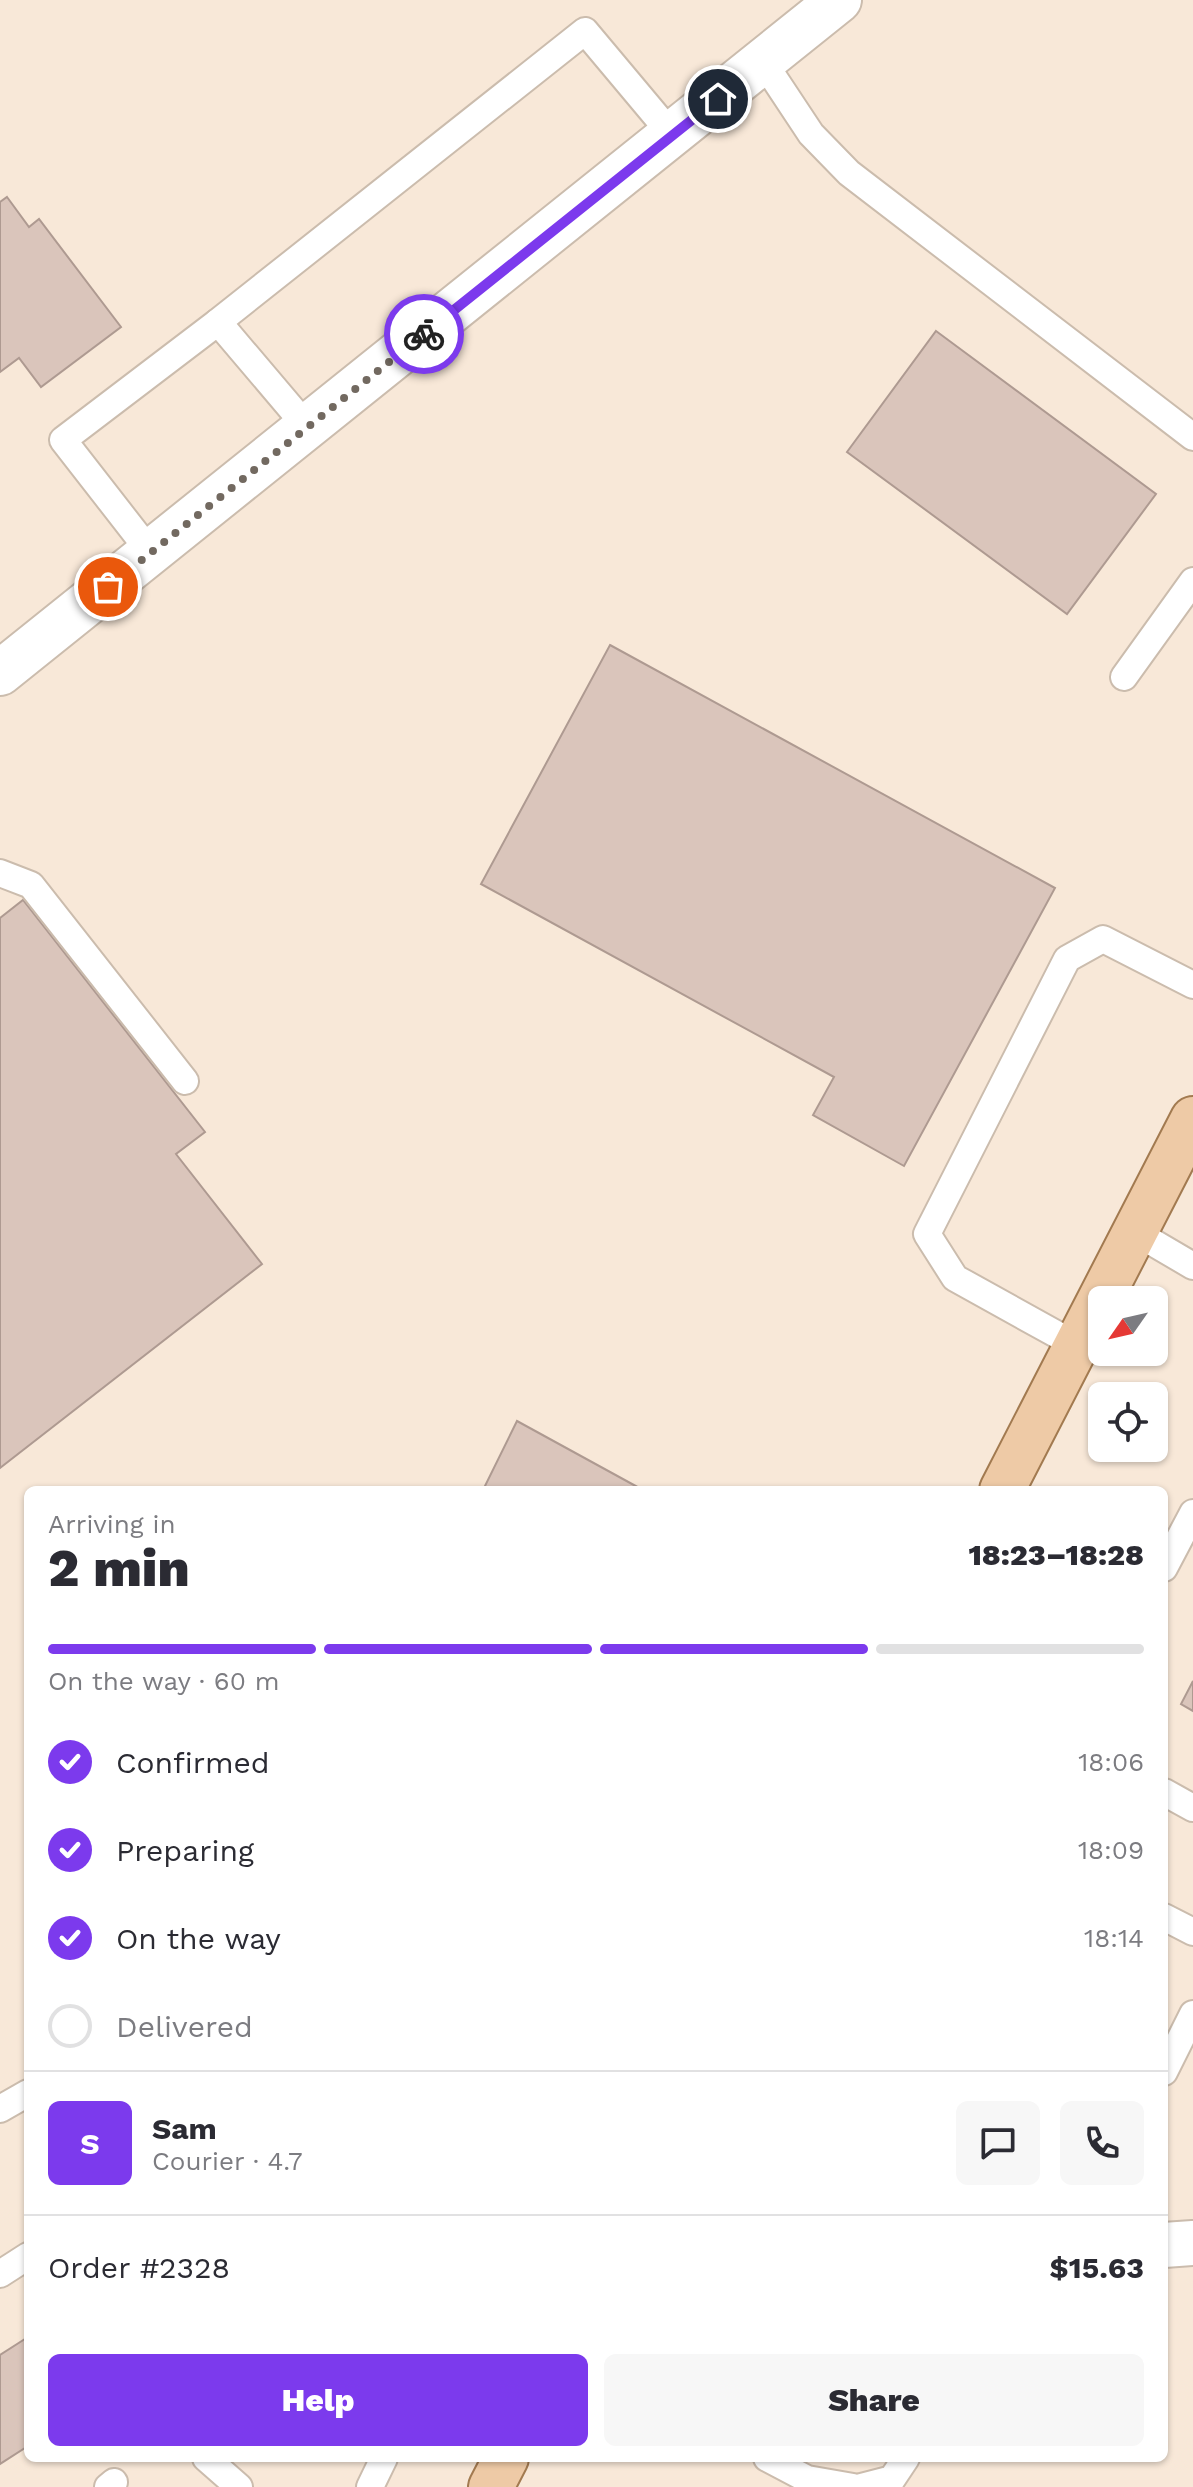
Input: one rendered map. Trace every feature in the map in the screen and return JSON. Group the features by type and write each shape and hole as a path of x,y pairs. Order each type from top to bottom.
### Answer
{"main road":[{"path":"1004,1486 1193,1119"},
{"path":"491,2487 504,2462"}],"street":[{"path":"0,673 839,0"},
{"path":"1168,2245 1193,2243"}],"lane":[{"path":"151,553 63,440 218,322 585,31 673,136"},
{"path":"764,63 811,134 849,173 1193,437"},
{"path":"218,322 307,427"},
{"path":"1124,677 1193,581"},
{"path":"0,873 31,885 185,1081"},
{"path":"1076,1345 955,1278 927,1234 1067,959 1103,939 1193,985"},
{"path":"1135,1232 1193,1266"},
{"path":"1168,1560 1193,1513"},
{"path":"1168,1794 1193,1808"},
{"path":"1168,1919 1193,1932"},
{"path":"1168,2064 1193,2014"},
{"path":"0,2109 24,2095"},
{"path":"0,2274 24,2259"},
{"path":"211,2462 239,2487"},
{"path":"370,2487 382,2462"},
{"path":"775,2462 807,2479 853,2487"},
{"path":"861,2487 892,2479 903,2462"}],"building":[{"path":"7,197 29,227 39,219 121,327 41,387 19,358 0,372 0,202"},
{"path":"936,331 1156,494 1067,614 847,452"},
{"path":"610,645 1055,888 904,1166 813,1115 834,1077 481,884"},
{"path":"23,900 205,1132 176,1154 262,1264 0,1468 0,918"},
{"path":"517,1421 636,1486 485,1486"},
{"path":"1193,1681 1193,1711 1181,1704"},
{"path":"24,2340 24,2449 0,2464 0,2355"}],"way so far":[{"path":"108,587 424,334"}],"route":[{"path":"424,334 718,99"}]}
